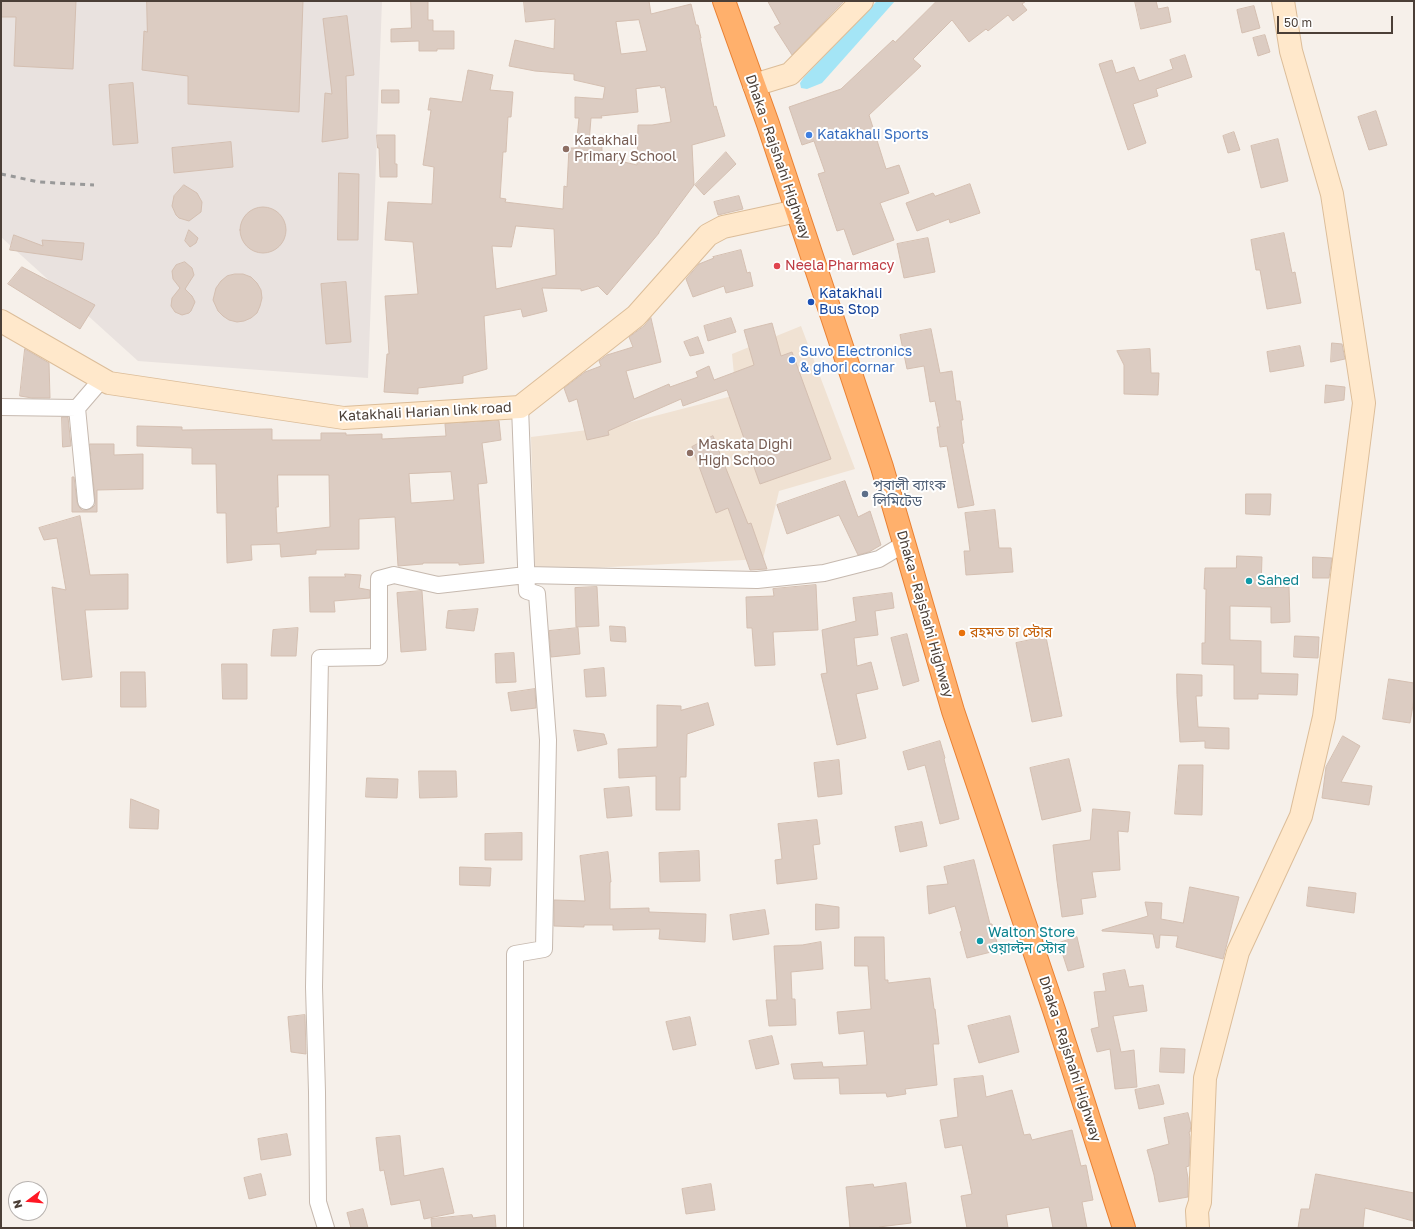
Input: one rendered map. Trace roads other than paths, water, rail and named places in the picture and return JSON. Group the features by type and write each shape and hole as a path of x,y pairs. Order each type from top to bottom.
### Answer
{"highway":[{"name":"Dhaka - Rajshahi Highway","path":"724,1 797,211 882,467 954,711 1055,1013 1124,1228"}],"street":[{"path":"754,85 790,74 862,1"},
{"path":"1198,1228 1197,1211 1200,1202 1205,1078 1238,952 1301,816 1324,717 1364,403 1332,194 1291,51 1283,1"},
{"name":"Katakhali Harian link road","path":"1,321 110,383 344,418 520,407 636,316 708,235 723,227 797,211"},
{"path":"86,501 77,408 102,378"},
{"path":"1,407 77,408"},
{"path":"514,1228 515,954 544,948 548,748 537,594 527,591 520,407"},
{"path":"326,1228 318,1202 314,987 320,658 379,657 379,579 394,574 438,585 526,575 757,580 824,573 879,559 904,544"}],"water":[{"path":"877,1 895,1 822,83 807,89 801,88 800,83 804,77"}],"railway":[{"path":"1,174 39,182 94,185"}],"place":[{"name":"Katakhali Sports","path":"809,135"},
{"name":"Katakhali Primary School","path":"566,149"},
{"name":"Neela Pharmacy","path":"777,266"},
{"name":"Katakhali Bus Stop","path":"811,302"},
{"name":"Suvo Electronics & ghori cornar","path":"792,360"},
{"name":"Maskata Dighi High Schoo","path":"690,453"},
{"name":"পূবালী ব্যাংক লিমিটেড","path":"865,494"},
{"name":"Sahed","path":"1249,581"},
{"name":"রহমত চা স্টোর","path":"962,633"},
{"name":"Walton Store ওয়াল্টন স্টোর","path":"980,941"}]}
